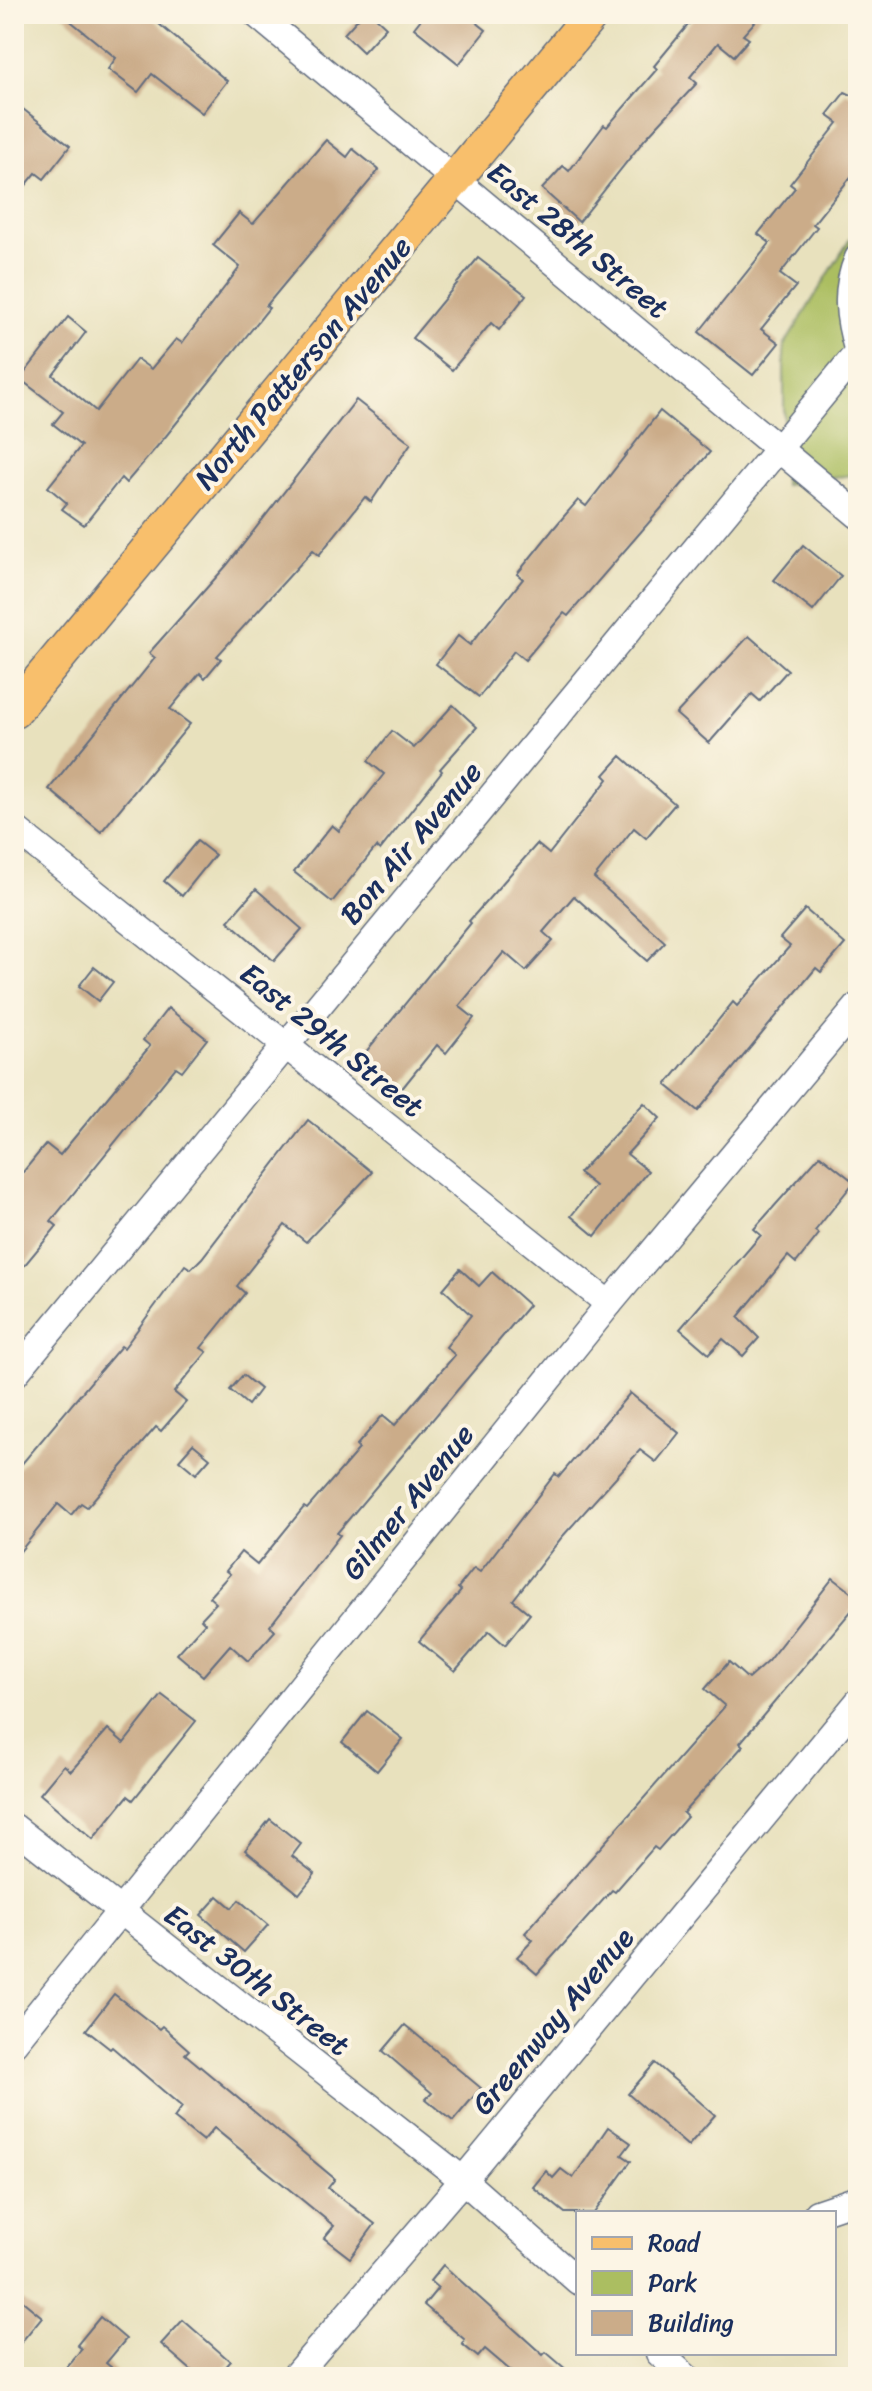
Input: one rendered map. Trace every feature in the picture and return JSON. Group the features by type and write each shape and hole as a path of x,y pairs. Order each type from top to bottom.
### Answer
{"main road":[{"name":"North Patterson Avenue","path":"14,711 592,14"}],"street":[{"name":"East 28th Street","path":"256,14 858,515"},
{"name":"Bon Air Avenue","path":"14,1375 858,352 848,320 847,296 858,258"},
{"name":"East 29th Street","path":"14,828 609,1304"},
{"name":"Gilmer Avenue","path":"14,2043 609,1304 858,1006"},
{"name":"Greenway Avenue","path":"294,2377 463,2180 858,1702"},
{"name":"East 30th Street","path":"14,1827 118,1912 463,2180 576,2279"},
{"path":"823,2211 858,2199"},
{"path":"661,2355 686,2377"}],"green space":[{"path":"858,226 858,474 784,485 784,346"}],"building":[{"path":"62,14 147,14 227,81 202,113 152,74 138,92 108,69 116,58"},
{"path":"362,14 372,14 386,27 363,52 344,34"},
{"path":"425,14 466,14 486,30 459,64 414,28"},
{"path":"697,14 762,14 743,35 749,39 734,56 718,43 690,77 697,83 645,139 579,222 542,189 563,166 569,171 604,125 607,127 657,69 654,66"},
{"path":"845,92 858,98 858,168 813,224 817,227 780,274 796,286 761,329 779,343 753,375 699,332 770,243 758,234 795,188 790,184 838,123 827,115"},
{"path":"14,102 70,146 44,179 36,173 14,200"},
{"path":"326,140 347,157 353,149 379,170 266,306 269,308 166,436 126,483 121,478 84,525 62,509 67,503 48,487 81,446 53,424 63,412 20,379 68,317 86,332 53,375 96,411 137,359 151,369 176,339 182,343 240,267 213,245 239,213 253,224"},
{"path":"478,258 526,295 499,330 491,323 452,370 412,338"},
{"path":"356,400 411,443 371,502 365,497 319,555 313,550 217,656 221,659 205,678 200,673 170,709 190,724 101,832 49,789 155,658 149,653 227,565"},
{"path":"660,411 710,452 568,616 564,613 525,660 514,651 479,697 436,664 458,636 470,645 523,579 517,574 554,528 578,500 586,506"},
{"path":"803,545 841,576 813,611 774,580"},
{"path":"749,636 788,670 760,701 752,694 709,743 676,714"},
{"path":"453,705 477,727 440,769 442,771 380,850 376,847 332,902 294,872 332,825 339,831 384,774 368,761 392,731 414,748"},
{"path":"621,756 675,804 646,838 634,828 594,878 665,942 647,961 574,896 543,932 553,941 526,971 504,952 459,1006 474,1018 446,1053 437,1045 396,1096 356,1064 471,923 469,921 537,844 549,854 608,779 604,775"},
{"path":"197,841 215,855 182,896 164,881"},
{"path":"256,889 302,929 274,961 228,921"},
{"path":"805,909 845,944 821,972 816,968 698,1111 666,1085 733,1002 737,1006 790,946 780,938"},
{"path":"94,967 113,982 98,1001 79,986"},
{"path":"168,1008 207,1039 182,1071 176,1067 51,1221 57,1226 14,1278 14,1183 46,1144 60,1155 150,1046 143,1040"},
{"path":"644,1103 660,1118 627,1154 648,1171 595,1236 571,1216 595,1186 579,1173"},
{"path":"308,1120 372,1172 306,1242 285,1225 237,1286 245,1293 201,1348 207,1352 174,1392 186,1402 161,1431 156,1427 87,1507 81,1503 71,1515 58,1504 14,1559 14,1473 121,1346 124,1348 185,1265 191,1269 202,1258"},
{"path":"820,1155 854,1182 815,1231 819,1234 796,1263 788,1256 738,1317 759,1338 743,1356 723,1339 709,1354 680,1329 761,1235 754,1229"},
{"path":"460,1269 479,1286 492,1272 529,1305 337,1533 340,1535 270,1626 275,1631 248,1661 230,1645 203,1676 177,1654 205,1623 201,1619 216,1603 209,1597 230,1574 226,1571 241,1552 257,1565 304,1507 307,1509 359,1449 356,1446 383,1415 395,1425 455,1355 446,1347 471,1315 443,1289"},
{"path":"243,1375 260,1389 248,1405 230,1390"},
{"path":"630,1393 679,1433 656,1462 640,1450 562,1537 513,1600 530,1614 505,1645 489,1631 455,1671 419,1641 461,1591 458,1588 474,1568 480,1572 555,1474 559,1477"},
{"path":"193,1444 210,1458 196,1474 179,1460"},
{"path":"833,1578 858,1597 858,1603 740,1743 743,1746 683,1813 687,1817 658,1850 654,1847 615,1892 612,1890 537,1974 517,1957 533,1940 525,1933 725,1706 705,1689 729,1662 748,1679 768,1661"},
{"path":"162,1695 196,1721 133,1800 128,1796 93,1839 40,1794 64,1765 71,1771 108,1729 124,1743"},
{"path":"367,1711 403,1739 377,1771 342,1742"},
{"path":"270,1819 301,1844 292,1856 315,1874 299,1894 245,1850"},
{"path":"218,1896 232,1908 239,1900 268,1925 244,1952 201,1915"},
{"path":"114,1994 159,2029 162,2026 189,2050 185,2054 335,2179 328,2188 375,2224 350,2258 324,2238 334,2226 214,2128 203,2141 174,2118 182,2107 112,2047 110,2049 86,2030"},
{"path":"405,2025 481,2088 453,2121 426,2099 432,2093 383,2051"},
{"path":"655,2063 715,2115 688,2146 628,2094"},
{"path":"608,2127 631,2143 622,2155 631,2161 595,2211 565,2213 533,2187 546,2171 553,2178 561,2169 573,2178"},
{"path":"443,2265 543,2355 546,2352 575,2377 518,2377 485,2349 478,2357 462,2344 465,2340 424,2305 438,2288 430,2281"},
{"path":"14,2294 42,2317 14,2351"},
{"path":"100,2317 126,2339 106,2363 123,2377 58,2377 82,2349 77,2345"},
{"path":"183,2320 230,2361 216,2377 199,2377 161,2344"}]}
